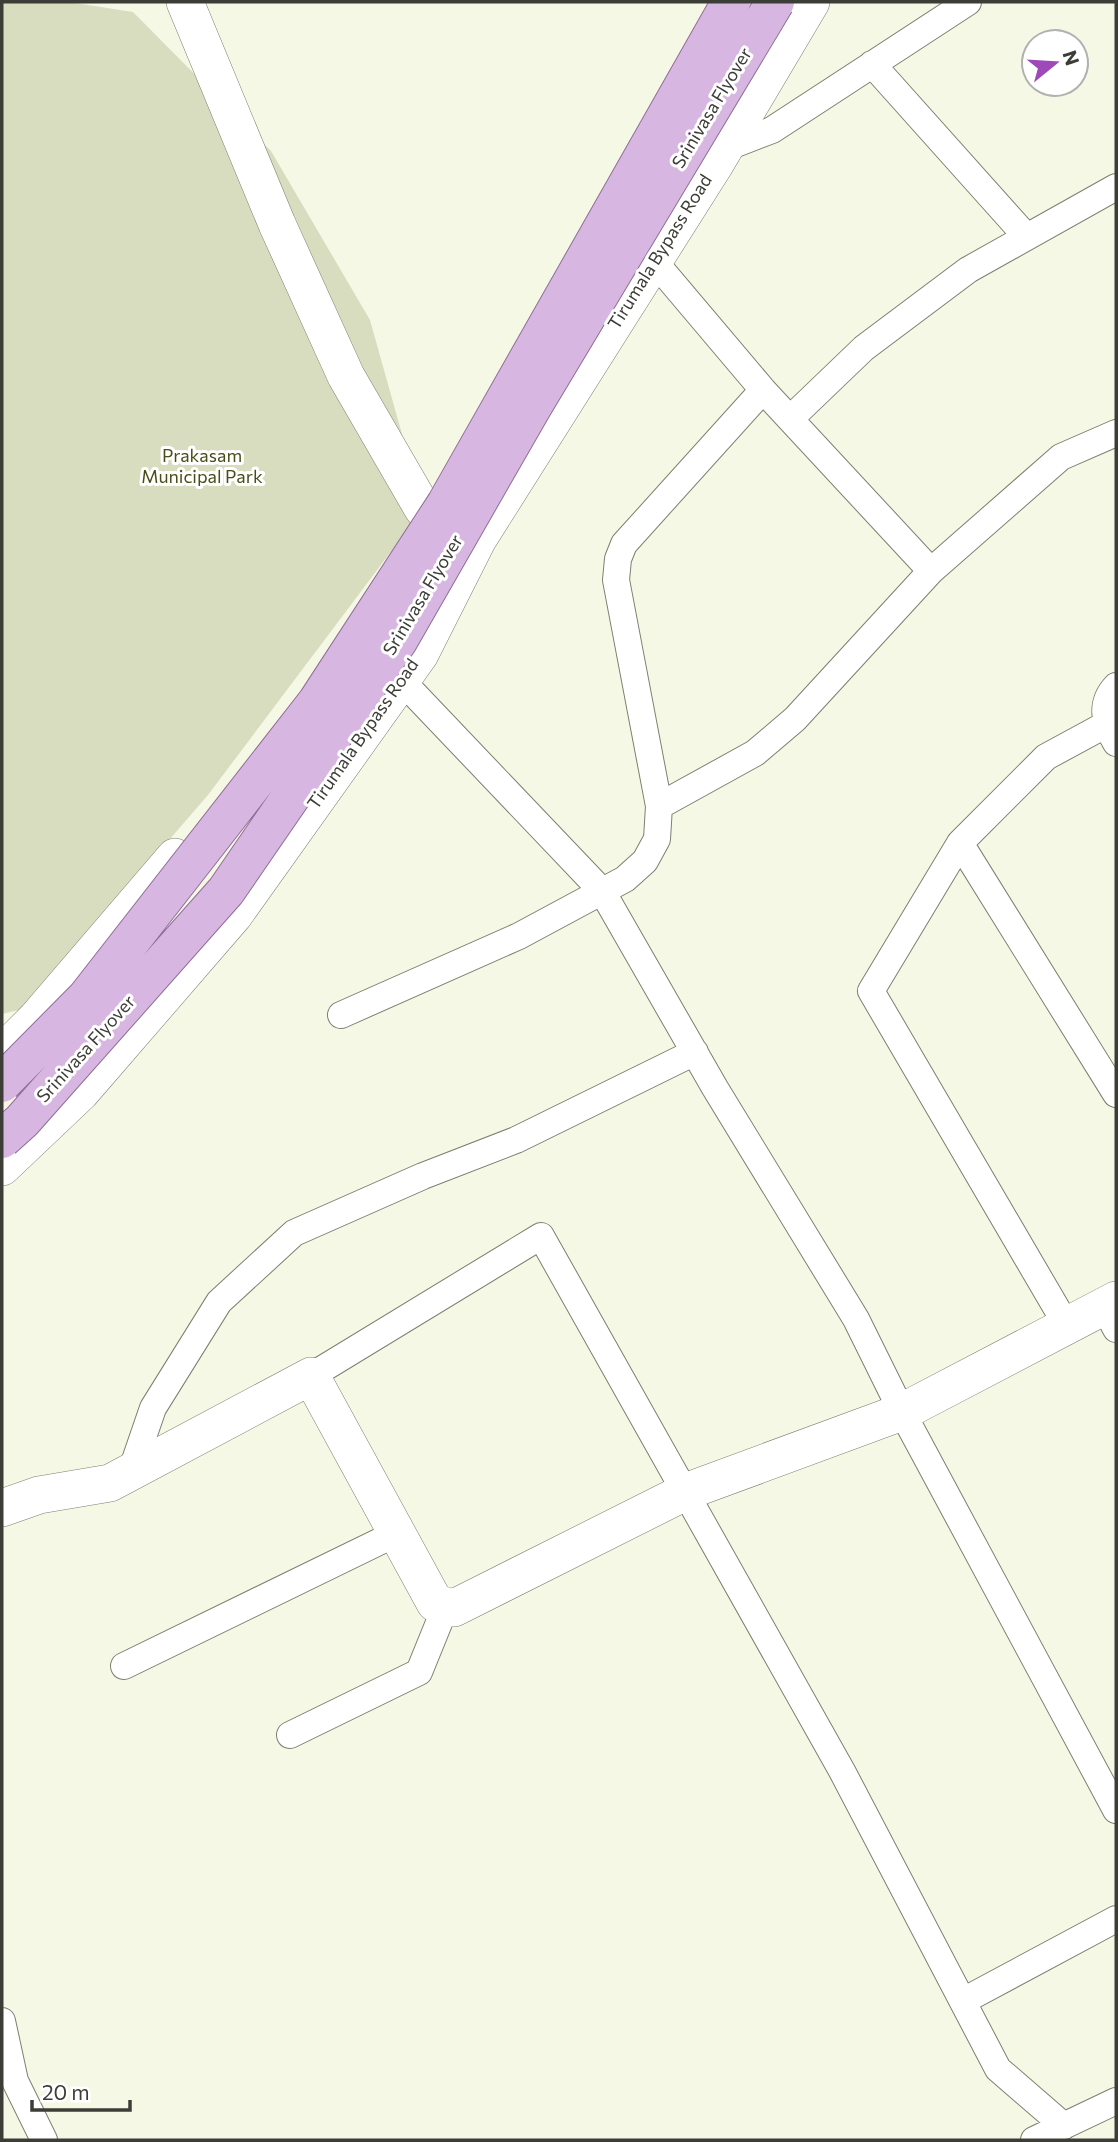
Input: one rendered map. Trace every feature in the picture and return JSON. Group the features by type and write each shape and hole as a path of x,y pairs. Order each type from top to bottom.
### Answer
{"main road":[{"name":"Srinivasa Flyover","path":"2,1139 22,1121 226,891 398,641 531,409 775,2"},
{"name":"Srinivasa Flyover","path":"2,1083 87,997 317,702 446,504 716,5"}],"street":[{"path":"185,2 277,224 346,376 423,509 478,539"},
{"name":"Tirumala Bypass Road","path":"2,1167 81,1092 234,915 420,654 478,539 715,164 811,2"},
{"path":"715,164 728,147 772,130 968,2"},
{"path":"2,1053 36,1019 215,810 302,696 475,425 716,5"},
{"path":"872,64 1025,235"},
{"path":"790,419 864,348 968,270 1025,235 1116,187"},
{"path":"653,261 763,390 931,570"},
{"path":"341,1015 519,936 625,879 645,861 657,839 659,806 616,580 618,559 624,544 763,390"},
{"path":"659,806 755,753 795,719 931,570 1061,457 1116,433"},
{"path":"401,680 602,891 695,1052 856,1318 902,1412 1116,1810"},
{"path":"1067,1326 871,991 960,843 1046,758 1111,734 1106,705 1116,686"},
{"path":"960,843 1116,1094"},
{"path":"131,1472 153,1408 219,1302 294,1233 423,1176 516,1140 695,1052"},
{"path":"2,1508 39,1495 110,1483 311,1376 541,1236 842,1771 998,2068 1064,2126"},
{"path":"311,1376 435,1603 444,1608 454,1608 685,1492 902,1412 1067,1326 1112,1312"},
{"path":"124,1666 397,1533"},
{"path":"290,1735 419,1672 444,1608"},
{"path":"962,2001 1116,1919"},
{"path":"2,2021 8,2084 44,2140"},
{"path":"1034,2140 1116,2101"}],"green space":[{"name":"Prakasam Municipal Park","path":"2,2 69,2 133,12 271,151 370,320 423,509 208,795 23,1009 2,1014"}]}
